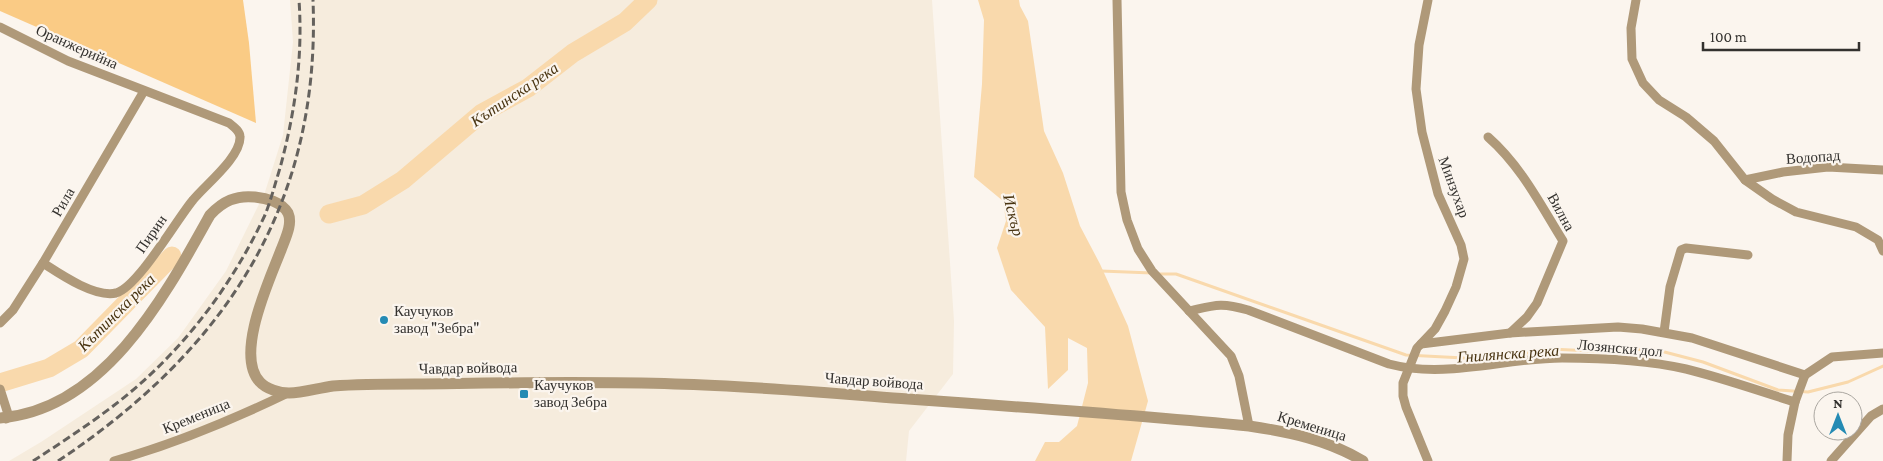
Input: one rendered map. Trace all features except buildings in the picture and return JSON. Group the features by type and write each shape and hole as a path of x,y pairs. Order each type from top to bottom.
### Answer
{"street":[{"path":"1117,0 1121,192 1127,220 1138,249 1152,270 1231,356 1239,376 1249,426"},
{"name":"Минзухар","path":"1428,0 1419,45 1416,89 1422,132 1438,194 1461,245 1464,258 1456,287 1445,311 1435,328 1419,346 1403,383 1403,396 1428,461"},
{"path":"1636,0 1630,28 1632,59 1643,83 1659,100 1686,117 1714,141 1746,180 1772,199 1796,212 1856,227 1878,240 1883,250"},
{"name":"Оранжерийна","path":"0,27 68,61 229,123"},
{"name":"Рила","path":"0,323 13,310 43,263 144,90"},
{"name":"Пирин","path":"43,263 89,288 105,293 116,293 125,288 167,238 194,199 216,177 233,155 240,137 237,129 229,123"},
{"name":"Вилна","path":"1488,137 1503,150 1519,169 1563,241 1537,303 1528,317 1510,334"},
{"name":"Водопад","path":"1746,180 1783,172 1828,167 1883,170"},
{"name":"Чавдар войвода","path":"3,419 41,410 58,403 76,392 104,368 138,330 166,292 210,215 230,198 243,196 275,202 287,211 289,218 285,240 258,311 250,351 253,369 259,382 272,389 288,393 330,387 380,384 588,382 678,384 746,387 1249,426"},
{"name":"Лозянски дол","path":"1664,332 1670,287 1681,250 1686,248 1748,255"},
{"name":"Лозянски дол","path":"1189,311 1217,304 1228,304 1389,364 1453,368 1560,358 1615,359 1687,369 1796,399"},
{"name":"Лозянски дол","path":"1419,346 1510,334 1618,327 1642,328 1692,338 1803,379"},
{"path":"1787,461 1788,434 1803,379 1832,357 1883,353"},
{"path":"0,390 3,419"},
{"name":"Кременица","path":"114,461 150,451 288,393"},
{"path":"1831,461 1871,416 1883,409"},
{"name":"Кременица","path":"1249,426 1285,431 1319,441 1363,461"}],"shaded area":[{"path":"0,0 243,0 256,123 0,11"},
{"path":"290,0 932,0 954,321 953,374 909,431 906,461 9,461 136,379 178,338 226,271 265,192 283,135 293,42"}],"water":[{"name":"Искър","path":"978,0 1019,0 1028,21 1044,131 1063,173 1080,226 1100,264 1128,326 1148,401 1131,461 1035,461 1045,442 1059,442 1077,426 1088,383 1087,348 1068,338 1068,370 1048,389 1045,327 1011,290 997,248 1006,221 1003,201 974,177 982,84 984,20"}],"waterway":[{"name":"Кътинска река","path":"329,214 363,205 403,180 482,113 528,88 573,53 625,22 648,0"},
{"name":"Кътинска река","path":"0,383 49,368 81,349 172,256"},
{"name":"Гнилянска река","path":"1101,271 1152,273"},
{"name":"Гнилянска река","path":"1158,274 1176,274 1406,355 1464,358 1488,353 1503,357 1551,349 1591,351 1653,349 1703,362 1778,390 1808,392 1848,382 1883,366"}],"railway":[{"path":"33,461 115,405 159,366 195,327 240,262 265,215 280,168 290,127 299,64 299,0"},
{"path":"58,461 117,418 169,371 214,320 251,266 280,207 300,143 311,74 313,0"}],"place":[{"name":"Каучуков завод \"Зебра\"","path":"384,320"},
{"name":"Каучуков завод Зебра","path":"524,394"}]}
